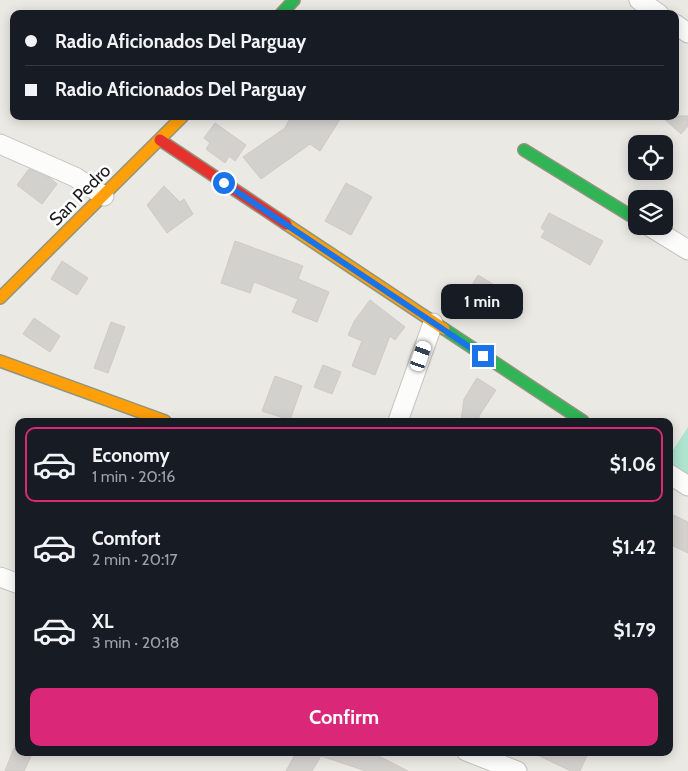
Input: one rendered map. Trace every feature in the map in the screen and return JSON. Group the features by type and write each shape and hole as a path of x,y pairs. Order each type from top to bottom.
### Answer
{"street":[{"path":"285,10 294,0"},
{"path":"639,0 653,10"},
{"name":"San Pedro","path":"0,298 179,120"},
{"path":"160,140 578,418"},
{"path":"0,144 75,176 104,196"},
{"path":"524,150 628,214"},
{"path":"664,235 688,250"},
{"path":"399,418 433,323"},
{"path":"0,361 156,418"},
{"path":"673,477 688,486"},
{"path":"0,577 15,583"},
{"path":"500,757 518,771"}],"green space":[{"path":"688,427 688,477 673,468 673,450"}],"building":[{"path":"679,116 688,116 688,126 681,134 665,120 679,120"},
{"path":"289,120 339,120 320,151 310,144 261,179 243,157 285,128"},
{"path":"215,123 246,145 235,161 229,156 225,163 206,149 210,143 204,138"},
{"path":"29,169 50,178 57,184 42,204 17,185"},
{"path":"346,183 372,197 351,235 325,221"},
{"path":"164,186 180,202 184,199 193,214 167,233 147,205"},
{"path":"549,213 603,241 590,265 541,237 545,231 541,228"},
{"path":"235,241 303,266 298,279 329,292 317,322 292,312 298,299 254,282 250,293 221,283"},
{"path":"62,261 88,278 77,295 51,279"},
{"path":"478,275 496,286 480,311 463,301"},
{"path":"370,300 405,327 395,340 390,336 375,375 352,366 362,341 348,335 355,320"},
{"path":"34,318 60,336 50,352 23,334"},
{"path":"111,322 125,327 108,373 94,368"},
{"path":"323,365 341,372 332,394 314,387"},
{"path":"275,376 302,386 291,418 284,418 262,411"},
{"path":"477,378 496,390 479,418 461,418 464,399"},
{"path":"673,515 688,522 688,553 673,546"},
{"path":"14,748 15,756 31,756 24,771 5,771"},
{"path":"294,756 321,756 312,771 286,771"},
{"path":"321,756 379,756 408,771 366,771"},
{"path":"540,756 587,756 580,771 571,771"}],"traffic: fast":[{"path":"285,10 294,0"},
{"path":"524,150 628,214"},
{"path":"444,329 578,418"}],"traffic: slow":[{"path":"0,298 179,120"},
{"path":"286,224 444,329"},
{"path":"0,361 157,418"}],"traffic: jam":[{"path":"160,140 286,224"}],"route":[{"path":"224,183 483,356"}]}
